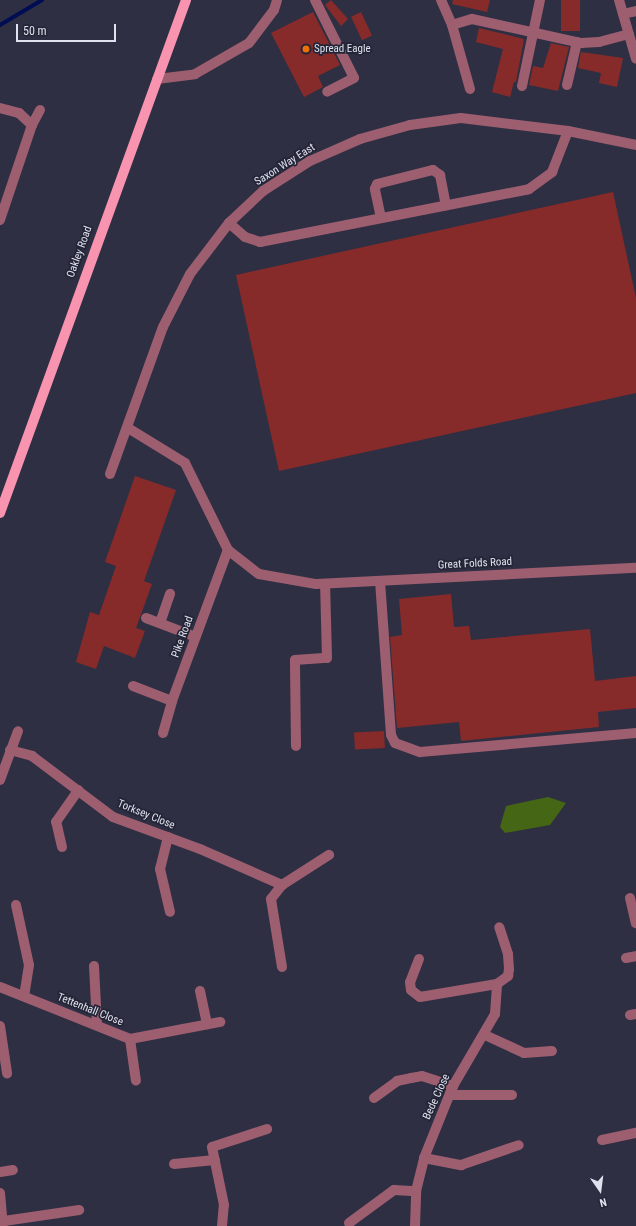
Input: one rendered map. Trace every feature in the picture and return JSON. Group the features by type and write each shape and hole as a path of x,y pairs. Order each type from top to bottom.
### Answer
{"main road":[{"name":"Oakley Road","path":"0,513 186,0"}],"street":[{"path":"157,79 195,74 248,43 274,10 278,0"},
{"path":"315,0 354,78 327,92"},
{"path":"441,0 452,25 470,89"},
{"path":"522,86 532,32 540,0"},
{"path":"619,0 636,59"},
{"path":"623,14 636,11"},
{"path":"452,25 472,19 577,42 599,42 629,34"},
{"path":"567,85 577,42"},
{"path":"0,108 19,113 32,125"},
{"path":"0,219 32,125 40,110"},
{"name":"Saxon Way East","path":"110,474 128,428 163,327 190,274 229,223 263,191 310,161 360,139 410,125 461,118 568,131 636,145"},
{"path":"229,223 245,237 260,242 529,189 552,172 568,131"},
{"path":"381,218 375,189 377,184 433,170 440,175 446,205"},
{"path":"128,428 185,463 228,550"},
{"name":"Great Folds Road","path":"228,550 259,574 321,584 636,568"},
{"name":"Pike Road","path":"163,733 172,701 228,550"},
{"path":"380,581 391,735 395,743 420,752 636,733"},
{"path":"296,746 295,660 327,658 321,584"},
{"path":"160,623 170,594"},
{"path":"146,618 196,637"},
{"path":"133,686 172,701"},
{"path":"0,780 18,731"},
{"name":"Torksey Close","path":"10,750 32,756 113,816 168,837 282,885"},
{"path":"62,847 56,822 78,790"},
{"path":"168,837 160,869 170,912"},
{"path":"282,967 271,899 282,885 329,855"},
{"path":"630,898 636,923"},
{"path":"16,905 29,965 24,996"},
{"path":"419,959 410,982 411,990 420,997 497,984 508,976 509,970 508,954 499,927"},
{"path":"94,966 97,1025"},
{"name":"Bede Close","path":"415,1226 416,1191 424,1158 452,1091 485,1035 495,1014 497,984"},
{"name":"Tettenhall Close","path":"1,991 24,996 130,1039 220,1022"},
{"path":"200,991 207,1024"},
{"path":"0,1026 7,1073"},
{"path":"485,1035 524,1053 552,1051"},
{"path":"130,1039 136,1081"},
{"path":"374,1098 397,1081 422,1076 452,1091 512,1095"},
{"path":"222,1226 224,1205 212,1147 267,1129"},
{"path":"602,1140 636,1133"},
{"path":"424,1158 461,1165 519,1145"},
{"path":"174,1164 215,1160"},
{"path":"0,1172 12,1170"},
{"path":"349,1223 394,1190 416,1191"},
{"path":"0,1193 4,1223 79,1210"}],"green space":[{"path":"548,797 566,803 550,825 505,833 500,827 506,806"}],"building":[{"path":"331,0 348,19 341,26 325,5"},
{"path":"453,0 490,0 487,12 452,4"},
{"path":"561,0 580,0 580,31 561,31"},
{"name":"Spread Eagle","path":"313,12 340,65 318,76 323,87 304,97 271,33"},
{"path":"361,12 372,36 362,40 351,17"},
{"path":"479,28 524,39 516,82 514,82 510,97 492,92 503,49 476,42"},
{"path":"551,43 569,47 558,91 529,85 533,66 543,68"},
{"path":"581,52 623,58 617,87 599,83 601,73 578,68"},
{"path":"613,192 636,298 636,393 279,471 236,275"},
{"path":"135,476 176,490 144,581 152,584 136,628 145,631 135,658 104,646 96,669 76,662 90,612 99,615 116,566 105,562"},
{"path":"451,594 454,627 469,626 471,640 590,629 595,681 636,676 636,708 598,712 599,727 461,741 459,722 397,728 390,637 402,635 399,599"},
{"path":"384,731 385,748 355,750 354,733"}],"waterway":[{"path":"0,25 42,0"}],"place":[{"name":"Spread Eagle","path":"306,49"}]}
